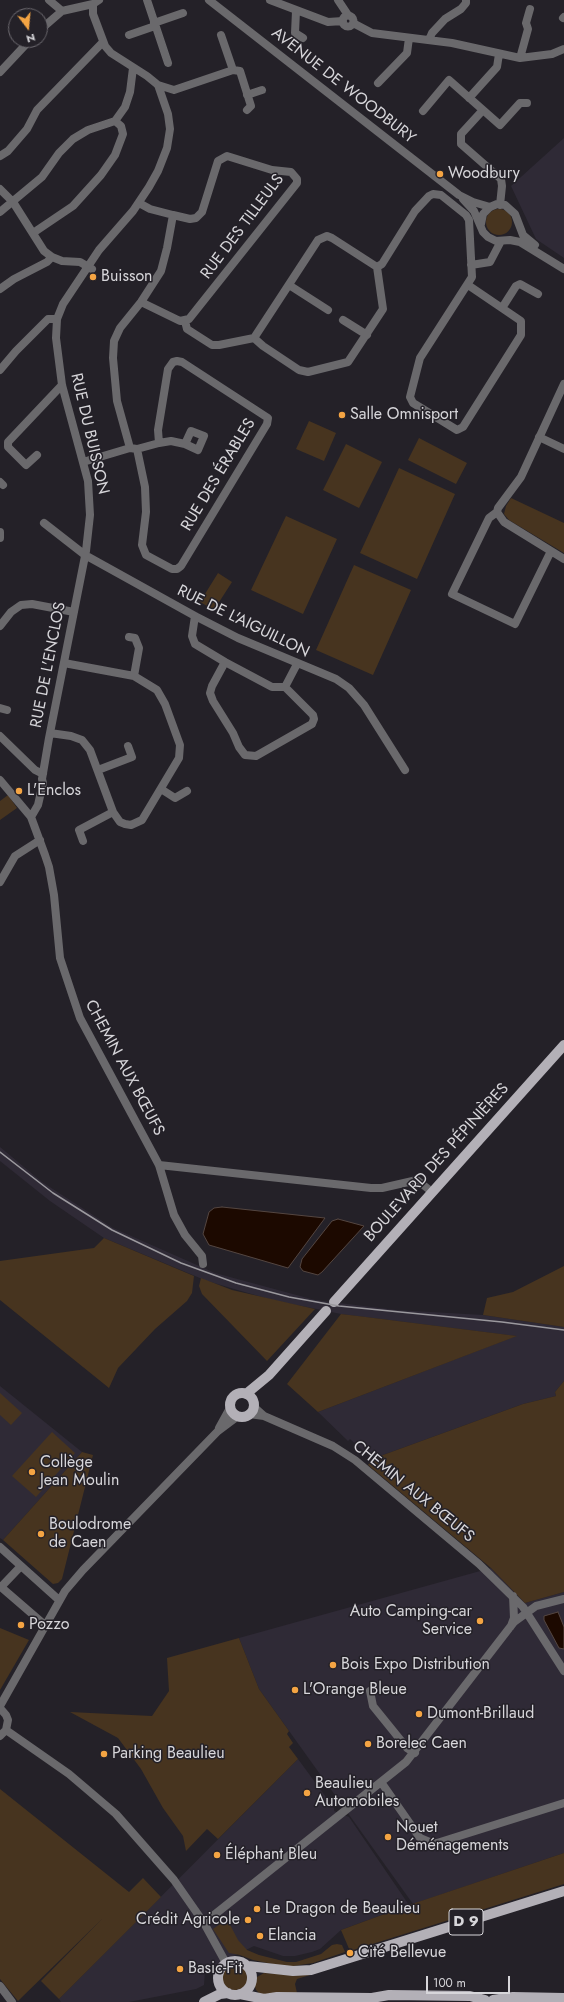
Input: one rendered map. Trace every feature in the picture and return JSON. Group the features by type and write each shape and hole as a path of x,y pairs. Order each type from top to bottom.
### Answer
{"main road":[{"name":"BOULEVARD DES PÉPINIÈRES","path":"334,1302 564,1045"},
{"path":"248,1395 256,1386 270,1375 326,1311"},
{"path":"239,1393 248,1395 252,1410 238,1416 230,1408 231,1401 233,1397 239,1393"},
{"name":"D 9","path":"248,1966 301,1971 368,1953 564,1891"},
{"path":"207,2000 218,1982 220,1970 226,1962 240,1961 248,1966 254,1990 262,1999"},
{"path":"240,1994 247,1990 256,1974 268,1969"},
{"path":"218,1982 228,1993"},
{"path":"207,2000 220,1994 228,1993 262,1999 277,1997 372,1998 389,1995 470,1996 489,2001 513,1997 564,1998"},
{"path":"372,1998 386,2001 471,2002"}],"street":[{"path":"49,0 62,11"},
{"path":"147,0 168,63"},
{"name":"AVENUE DE WOODBURY","path":"209,0 459,195 474,212 485,235 492,239"},
{"path":"270,0 328,22 345,18 353,18 353,23 372,33 452,43 520,58 552,54 564,49"},
{"path":"429,40 432,33 445,19 461,10 466,3 466,0"},
{"path":"340,1 345,18"},
{"path":"48,23 62,11 96,2 93,14 103,42 111,53 158,85 174,90 233,70 240,71 251,106 247,110"},
{"path":"520,58 528,29 526,23 530,8"},
{"path":"296,11 295,33 303,38"},
{"path":"130,35 183,13"},
{"path":"221,36 233,70"},
{"path":"378,83 407,52 409,38"},
{"path":"0,156 8,151 27,130 37,110 103,42"},
{"path":"0,72 22,48"},
{"path":"469,98 498,67 499,54"},
{"path":"0,212 42,177 60,153 73,140 88,130 115,122 125,107 130,92 133,68"},
{"path":"423,111 449,80 500,125 520,103 527,103"},
{"name":"RUE DU BUISSON","path":"85,555 90,502 88,481 62,385 56,338 57,319 62,304 91,268 105,245 139,203 158,171 167,148 169,135 168,114 158,85"},
{"path":"247,95 262,90"},
{"path":"483,110 461,134 461,144 500,179 502,186 500,204"},
{"path":"33,233 73,206 101,175 115,155 123,134 121,126 115,122"},
{"name":"RUE DES TILLEULS","path":"139,203 150,209 173,216 190,219 200,216 215,167 218,161 223,157 232,156 272,170 291,172 296,176 297,183 192,317 185,321"},
{"path":"0,189 13,202 44,251 52,257 62,261 80,262 91,268"},
{"path":"377,266 382,264 415,211 432,194 441,195 466,215 470,225 472,276 468,285 420,358 410,394 413,403 454,430 463,427 521,335 521,321 468,285"},
{"name":"AVENUE DE WOODBURY","path":"459,195 473,202 490,207"},
{"path":"481,224 483,214 490,207 500,204 512,210 525,238 564,268"},
{"path":"133,449 117,401 113,358 114,341 120,328 157,280 164,262 173,216"},
{"path":"471,265 490,262 503,240 515,232 517,223"},
{"path":"141,302 180,322 185,321 187,329 212,345 218,345 254,338 318,240 328,236 377,266 384,305 367,335 348,362 308,372 300,370 263,346 254,338"},
{"path":"494,253 492,239 520,242 564,268"},
{"path":"0,289 14,279 47,262 52,257"},
{"path":"502,308 516,286 520,284 538,294"},
{"path":"289,285 328,310"},
{"path":"0,370 16,351 48,319 57,319"},
{"path":"343,320 367,335"},
{"name":"RUE DES ÉRABLES","path":"133,449 145,487 146,512 142,546 146,555 172,569 177,568 181,566 268,424 268,418 182,362 177,361 173,362 168,369 158,430 159,442"},
{"path":"37,455 26,465 8,447 8,442 62,385"},
{"path":"551,551 515,624 452,594 489,518 497,512 498,508 521,477 564,386"},
{"path":"539,437 564,449"},
{"path":"83,462 159,442 171,441 185,444"},
{"path":"497,512 504,522 564,558"},
{"name":"RUE DE L'AIGUILLON","path":"44,523 85,555 195,616 238,638 297,664 336,679 349,688 364,705 405,770"},
{"path":"0,532 0,538"},
{"name":"RUE DE L'ENCLOS","path":"25,808 35,800 42,777 85,555"},
{"path":"0,626 11,612 21,605 32,604 74,612"},
{"path":"195,616 192,636 195,644 225,662 272,686 285,687 313,715 314,719 312,724 256,756 245,755 213,701 210,693 212,686 225,662"},
{"path":"129,637 135,638 139,648 134,676"},
{"path":"50,733 71,736 82,740 90,750 113,812 120,822 131,825 137,824 142,820 179,758 180,745 165,704 157,690 134,676 64,663"},
{"path":"285,687 297,664"},
{"path":"0,736 42,777"},
{"path":"98,770 132,757 128,746"},
{"name":"RUE DE L'ENCLOS","path":"31,817 38,805 43,784 42,777"},
{"name":"CHEMIN AUX BŒUFS","path":"0,780 31,817 49,866 60,958 71,994 88,1035 159,1165 174,1215 185,1235 202,1256 203,1264"},
{"path":"161,789 175,798 187,790"},
{"path":"83,842 79,830 113,812"},
{"path":"0,882 15,856 40,840"},
{"path":"159,1165 371,1188 382,1188 416,1180 432,1192"},
{"path":"218,1431 230,1408"},
{"name":"CHEMIN AUX BŒUFS","path":"252,1410 333,1446 356,1460 485,1568 513,1596 527,1614 564,1671"},
{"path":"226,1962 204,1923 163,1866 116,1814 69,1774 3,1733 8,1720 0,1707 59,1600 83,1570 218,1431 238,1416"},
{"path":"0,1547 59,1600"},
{"path":"21,1566 1,1587 45,1625"},
{"path":"510,1628 514,1618 513,1596"},
{"path":"204,1923 406,1762 415,1753 514,1622 536,1606 564,1599"},
{"path":"370,1691 373,1706 407,1748 415,1753"},
{"path":"381,1782 420,1838 432,1843 437,1843 564,1803"},
{"path":"0,1986 12,2002"}],"shaded area":[{"path":"564,138 564,258 536,239 511,186"},
{"path":"499,209 508,213 512,222 508,231 499,235 490,231 486,222 490,213"},
{"path":"309,421 336,433 324,461 296,449"},
{"path":"419,438 467,463 456,484 408,460"},
{"path":"346,444 382,462 359,508 323,490"},
{"path":"399,468 455,494 417,579 360,553"},
{"path":"511,498 564,523 564,553 509,520 504,514 506,506"},
{"path":"286,516 337,539 303,614 251,590"},
{"path":"354,565 411,590 373,675 316,650"},
{"path":"218,573 232,582 214,610 200,602"},
{"path":"8,795 17,808 0,820 0,801"},
{"path":"0,1147 42,1182 113,1228 215,1273 315,1300 396,1310 483,1315 564,1327 564,1381 555,1392 556,1396 523,1404 372,1459 350,1439 348,1441 318,1412 516,1336 341,1314 272,1300 207,1281 104,1238 50,1201 0,1161"},
{"path":"222,1207 325,1218 288,1268 209,1245 203,1234 209,1212 214,1208"},
{"path":"338,1219 364,1226 318,1275 303,1271 300,1267 302,1259 332,1221"},
{"path":"104,1238 194,1276 192,1293 187,1301 155,1329 118,1368 109,1388 0,1300 0,1261 94,1248"},
{"path":"564,1266 564,1327 483,1315 487,1298 513,1292"},
{"path":"201,1278 232,1290 315,1309 267,1361 202,1294 199,1286"},
{"path":"341,1314 517,1336 318,1412 287,1384"},
{"path":"564,1381 564,1592 525,1603 491,1568 368,1465 372,1459 523,1404 556,1396 555,1392"},
{"name":"Collège Jean Moulin","path":"0,1386 82,1452 3,1540 0,1538"},
{"path":"0,1393 22,1413 11,1425 0,1415"},
{"path":"52,1432 75,1453 36,1497 12,1476"},
{"name":"Boulodrome de Caen","path":"82,1452 93,1455 62,1579 58,1583 53,1584 3,1540"},
{"path":"491,1568 525,1603 564,1592 564,1853 413,1904 259,1689 239,1638"},
{"path":"558,1612 564,1627 564,1649 559,1648 544,1620 544,1616"},
{"path":"0,1628 29,1640 0,1690"},
{"path":"239,1638 259,1689 289,1731 287,1734 293,1743 289,1747 298,1759 218,1839 207,1829 186,1851 183,1836 163,1808 141,1769 118,1738 70,1712 152,1716 169,1691 167,1658"},
{"path":"298,1759 334,1808 334,1811 349,1817 409,1905 341,1930 320,1949 312,1952 295,1956 283,1956 254,1946 205,1970 204,1985 196,1989 129,2002 61,2002 59,1999"},
{"path":"0,1789 129,1892 143,1878 161,1897 59,1999 41,1981 103,1918 18,2001 0,1979"},
{"path":"564,1853 564,1884 350,1951 341,1930 409,1905"},
{"path":"227,1919 238,1940 247,1950 259,1955 287,1962 296,1962 321,1954 332,1945 342,1945 345,1952 313,1963 287,1967 253,1960 229,1953 213,1929"},
{"path":"235,1964 244,1968 248,1977 244,1986 235,1990 226,1986 222,1977 226,1968"},
{"path":"264,1973 293,1975 313,1974 297,1979 295,1984 297,1993 261,1995 256,1990 254,1983 257,1977"}],"railway":[{"path":"0,1152 53,1193 112,1230 181,1263 236,1283 289,1297 339,1306 502,1322 564,1330"}],"place":[{"name":"Woodbury","path":"440,174"},
{"name":"Buisson","path":"93,277"},
{"name":"Salle Omnisport","path":"342,415"},
{"name":"L'Enclos","path":"19,791"},
{"name":"Collège Jean Moulin","path":"32,1472"},
{"name":"Boulodrome de Caen","path":"41,1534"},
{"name":"Auto Camping-car Service","path":"480,1621"},
{"name":"Pozzo","path":"21,1625"},
{"name":"Bois Expo Distribution","path":"333,1665"},
{"name":"L'Orange Bleue","path":"295,1690"},
{"name":"Dumont-Brillaud","path":"419,1714"},
{"name":"Borelec Caen","path":"368,1744"},
{"name":"Parking Beaulieu","path":"104,1754"},
{"name":"Beaulieu Automobiles","path":"307,1793"},
{"name":"Nouet Déménagements","path":"388,1837"},
{"name":"Éléphant Bleu","path":"217,1855"},
{"name":"Le Dragon de Beaulieu","path":"257,1909"},
{"name":"Crédit Agricole","path":"248,1920"},
{"name":"Elancia","path":"260,1936"},
{"name":"Cité Bellevue","path":"350,1953"},
{"name":"Basic-Fit","path":"180,1969"}]}
